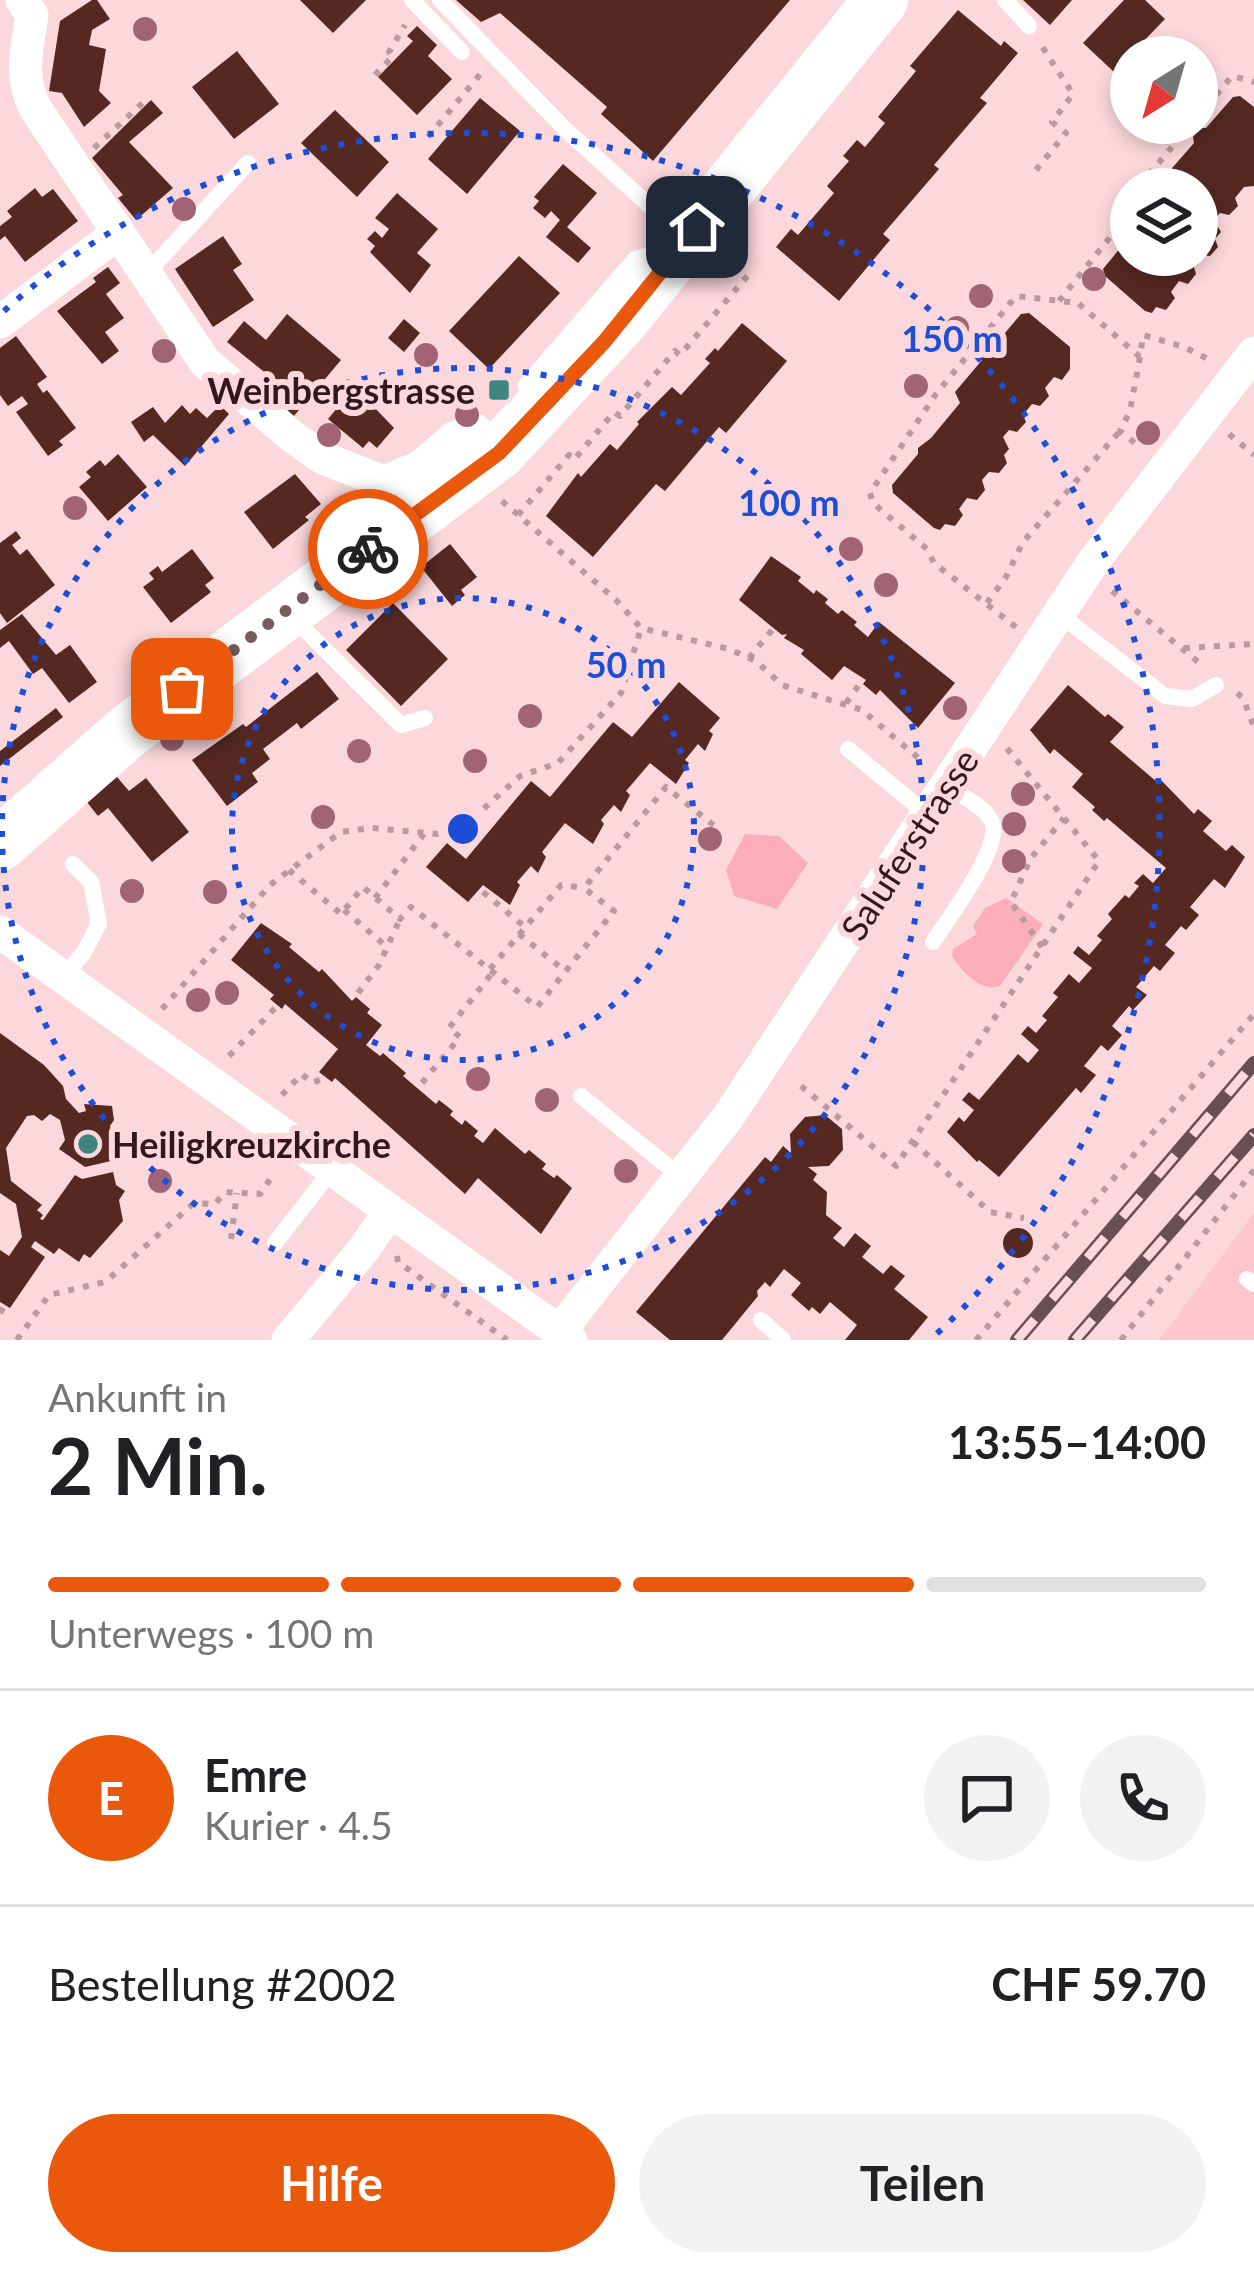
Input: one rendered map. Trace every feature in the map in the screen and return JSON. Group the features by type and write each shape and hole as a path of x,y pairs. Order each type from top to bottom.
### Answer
{"main road":[{"path":"0,844 128,732 501,443 699,241 866,8"}],"street":[{"path":"22,0 32,15 23,68 25,87 205,362 322,458 384,482 420,467 454,438 475,430 501,443"},
{"path":"0,322 118,232"},
{"name":"Saluferstrasse","path":"565,1336 728,1117 936,790 1059,614 1166,463 1254,353"},
{"path":"0,932 336,1161 388,1212 565,1336"},
{"path":"288,1340 364,1249 388,1212"}],"lane":[{"path":"440,0 567,131 699,241"},
{"path":"1005,0 1029,26"},
{"path":"414,2 462,52"},
{"path":"146,274 248,163"},
{"path":"285,610 401,725 425,718"},
{"path":"1059,614 1165,696 1192,699 1219,682"},
{"path":"848,749 990,817 996,834 989,853 933,942"},
{"path":"62,978 83,954 99,924 92,882 74,864"},
{"path":"581,1096 681,1177"},
{"path":"275,1243 336,1161"},
{"path":"761,1320 783,1340"}],"path":[{"path":"375,75 393,56 389,52 414,2"},
{"path":"1029,26 1073,94 1052,122 1066,133 1036,170"},
{"path":"428,137 484,70 499,84"},
{"path":"1218,93 1232,76 1254,82"},
{"path":"74,166 148,98"},
{"path":"1154,168 1175,144"},
{"path":"1059,301 1110,237"},
{"path":"518,515 569,455 574,460 614,412 620,416 675,351 680,355 750,273"},
{"path":"1023,633 934,563 927,549 873,503 870,493 936,394 1016,296 1078,303 1140,357"},
{"path":"987,604 1023,542 1120,431 1130,411 1144,335 1218,364"},
{"path":"619,390 632,402"},
{"path":"1221,427 1254,455"},
{"path":"1120,431 1148,455"},
{"path":"501,443 518,515 616,600 640,628 749,658 793,690 862,710 936,790"},
{"path":"1109,573 1113,594 1243,698 1254,727"},
{"path":"158,1014 270,885 341,832 460,830 520,776 558,763 621,692 640,628"},
{"path":"749,658 772,631"},
{"path":"1181,648 1254,644"},
{"path":"846,703 859,685"},
{"path":"801,1086 896,1166 1099,860 1000,739"},
{"path":"584,888 666,787 717,828"},
{"path":"1042,947 1011,902 1031,858 1064,818"},
{"path":"375,898 425,833"},
{"path":"290,871 341,914 363,887 400,920"},
{"path":"358,993 412,907 492,971 536,1006 614,911 584,888 561,885 522,931 492,971 449,1028 460,1037 422,1083"},
{"path":"483,892 566,971"},
{"path":"344,910 387,947"},
{"path":"223,1063 278,1005"},
{"path":"976,1340 1254,1014"},
{"path":"275,1102 302,1074 312,1083 326,1077"},
{"path":"336,1161 357,1133 375,1148 387,1129"},
{"path":"913,1142 990,1212 1024,1218"},
{"path":"1121,1340 1254,1170"},
{"path":"16,1340 49,1295 105,1282 194,1203 215,1204 225,1192 260,1193 273,1175"},
{"path":"231,1239 237,1192"},
{"path":"398,1262 507,1340"}],"shaded area":[{"path":"745,834 779,836 808,863 777,909 734,896 726,870"},
{"path":"1006,898 1043,924 1000,986 986,986 961,968 952,956 953,949 977,934 973,926 985,908"},
{"path":"1254,1213 1254,1340 1159,1340 1171,1324"}],"building":[{"path":"97,0 110,19 92,30 89,45 106,49 99,91 111,103 84,127 62,93 49,91 60,21"},
{"path":"300,0 366,0 333,33"},
{"path":"456,0 790,0 653,161 601,114 607,107 500,13 481,22"},
{"path":"1023,0 1072,0 1050,25"},
{"path":"1124,0 1145,0 1165,19 1149,36 1110,36 1110,68 1083,43"},
{"path":"958,10 1001,46 1004,41 1018,53 980,98 987,103 934,165 939,169 883,234 890,240 839,301 776,247 791,229 798,235 834,193 827,186 849,161 843,156 857,140 865,147 885,123 878,117 916,71 910,66"},
{"path":"417,26 437,45 428,56 452,79 417,115 378,77 413,41 407,36"},
{"path":"237,51 279,104 234,139 192,87"},
{"path":"1240,96 1254,107 1254,186 1244,187 1235,198 1238,206 1229,215 1218,215 1218,168 1172,168 1193,144 1218,144 1218,114 1233,97"},
{"path":"480,98 520,131 467,194 428,159"},
{"path":"151,100 163,113 129,142 173,188 136,220 118,198 123,195 92,158"},
{"path":"335,110 389,162 357,197 301,143"},
{"path":"563,164 597,193 567,227 591,248 578,263 546,237 560,220 551,211 545,218 533,208 539,201 534,197"},
{"path":"35,188 42,197 53,189 78,221 25,262 5,236 0,240 0,226 12,217 7,211"},
{"path":"397,193 438,229 417,253 431,265 410,293 370,252 375,246 367,239 375,231 382,238 389,229 375,218"},
{"path":"223,236 242,264 233,270 254,300 213,327 175,269"},
{"path":"519,256 560,293 489,369 449,331"},
{"path":"1110,260 1110,276 1194,276 1188,284 1179,281 1166,310 1156,307 1152,313 1105,276 1103,269"},
{"path":"108,267 120,283 106,294 124,318 105,332 119,351 102,364 57,311"},
{"path":"1029,313 1070,347 1070,369 1062,380 1054,377 1045,388 1049,396 1040,406 1032,404 1017,432 1009,430 1003,437 1009,449 1004,455 1007,463 999,473 989,472 982,480 985,490 977,500 967,498 955,526 934,528 893,493 892,485 918,448 960,403 955,392 982,360 981,354 1021,314"},
{"path":"287,314 341,360 304,404 227,342 244,321 266,340"},
{"path":"404,319 420,333 404,352 388,338"},
{"path":"742,323 787,361 726,433 719,427 665,491 656,484 593,557 546,516 578,473 581,477 610,444 617,450 672,387 681,395 710,363 705,359"},
{"path":"16,336 47,377 37,384 76,428 48,456 16,412 28,404 22,396 8,406 0,395 0,348"},
{"path":"277,384 303,405 294,416 268,393"},
{"path":"356,385 377,402 374,407 394,428 377,448 369,441 363,448 328,419"},
{"path":"182,405 190,414 196,408 207,418 220,405 229,414 185,466 153,435 144,442 131,422 153,407 165,423"},
{"path":"118,454 147,487 108,521 79,487 91,477 86,472 100,460 105,466"},
{"path":"295,474 321,504 273,549 244,512"},
{"path":"16,531 21,538 12,545 20,555 27,549 55,585 7,623 0,613 0,543"},
{"path":"450,544 477,577 461,590 465,595 452,606 421,567"},
{"path":"192,549 214,578 205,585 211,592 171,623 143,587 154,579 149,573 158,566 162,572"},
{"path":"771,556 801,577 798,581 814,594 816,590 828,599 825,603 838,614 842,610 857,622 854,625 868,637 879,622 955,683 918,728 880,690 876,695 863,684 866,680 844,666 832,680 801,654 804,650 784,638 787,634 782,635 739,600"},
{"path":"393,603 448,659 401,706 346,650"},
{"path":"22,614 56,655 70,645 97,682 69,703 42,668 33,674 9,641 0,648 0,630"},
{"path":"317,672 339,699 301,729 297,723 263,749 270,759 252,773 258,782 227,806 192,760 243,724 246,727"},
{"path":"679,682 720,718 709,731 713,734 705,751 698,744 685,760 689,763 676,784 650,763 626,791 630,795 621,812 614,805 601,820 604,824 593,844 565,823 542,852 546,857 538,873 531,866 517,882 520,885 510,905 483,885 468,902 426,867 447,843 466,859 531,781 550,797 613,722 632,737"},
{"path":"1068,685 1124,727 1110,742 1157,782 1160,779 1194,814 1198,809 1212,821 1203,831 1226,851 1232,845 1245,857 1225,888 1214,879 1190,907 1199,915 1186,930 1181,926 1165,945 1175,953 1160,971 1154,966 1136,987 1147,995 1133,1010 1129,1006 1112,1026 1122,1035 1108,1051 1101,1045 1084,1066 1096,1075 1081,1093 1076,1088 999,1177 947,1132 959,1117 964,1122 974,1110 962,1100 969,1092 979,1100 1018,1054 1028,1063 1039,1050 1021,1034 1028,1026 1036,1033 1047,1020 1042,1016 1058,997 1053,993 1069,974 1079,983 1092,968 1073,953 1078,946 1089,955 1112,919 1108,914 1139,886 1134,883 1143,874 1153,883 1166,868 1092,810 1095,807 1072,787 1083,774 1054,749 1050,754 1030,730"},
{"path":"56,708 63,717 0,766 0,751"},
{"path":"117,777 129,791 146,778 189,832 152,862 108,808 98,816 86,801"},
{"path":"261,923 292,944 289,947 319,972 322,969 352,1001 356,997 370,1009 367,1013 382,1025 366,1045 380,1056 383,1053 436,1104 439,1100 453,1111 450,1115 462,1125 465,1120 483,1143 495,1128 572,1188 541,1234 478,1178 465,1194 335,1078 332,1082 319,1072 338,1049 285,1004 282,1009 270,999 274,995 231,960"},
{"name":"Heiligkreuzkirche","path":"0,1033 44,1065 79,1113 86,1111 84,1104 112,1106 110,1126 116,1153 110,1155 111,1161 85,1167 59,1149 65,1140 60,1120 50,1114 42,1121 27,1116 6,1148 11,1181 42,1205 37,1210 43,1215 40,1219 75,1175 82,1179 113,1172 116,1185 125,1191 119,1200 123,1221 90,1258 84,1254 79,1262 59,1248 54,1254 35,1241 31,1247 45,1257 10,1308 0,1302 0,1250 9,1256 22,1237 16,1204 0,1193"},
{"path":"825,1115 842,1129 843,1150 829,1166 808,1167 817,1174 813,1180 827,1192 826,1215 842,1228 833,1238 844,1247 855,1233 871,1246 862,1257 883,1274 891,1265 905,1276 894,1289 928,1317 909,1340 845,1340 857,1325 830,1302 820,1314 812,1307 809,1311 791,1295 801,1283 784,1269 770,1287 765,1282 757,1291 758,1296 722,1340 670,1340 636,1312 765,1157 771,1162 783,1146 791,1153 790,1134 805,1117"},
{"path":"1018,1228 1033,1243 1018,1258 1003,1243"}],"railway":[{"path":"1017,1340 1254,1063"},
{"path":"1075,1340 1254,1135"}],"way so far":[{"path":"182,689 368,549"}],"place":[{"name":"Weinbergstrasse","path":"499,390"},
{"name":"Heiligkreuzkirche","path":"88,1144"}],"route":[{"path":"368,549 499,453 604,342 697,227"}]}
